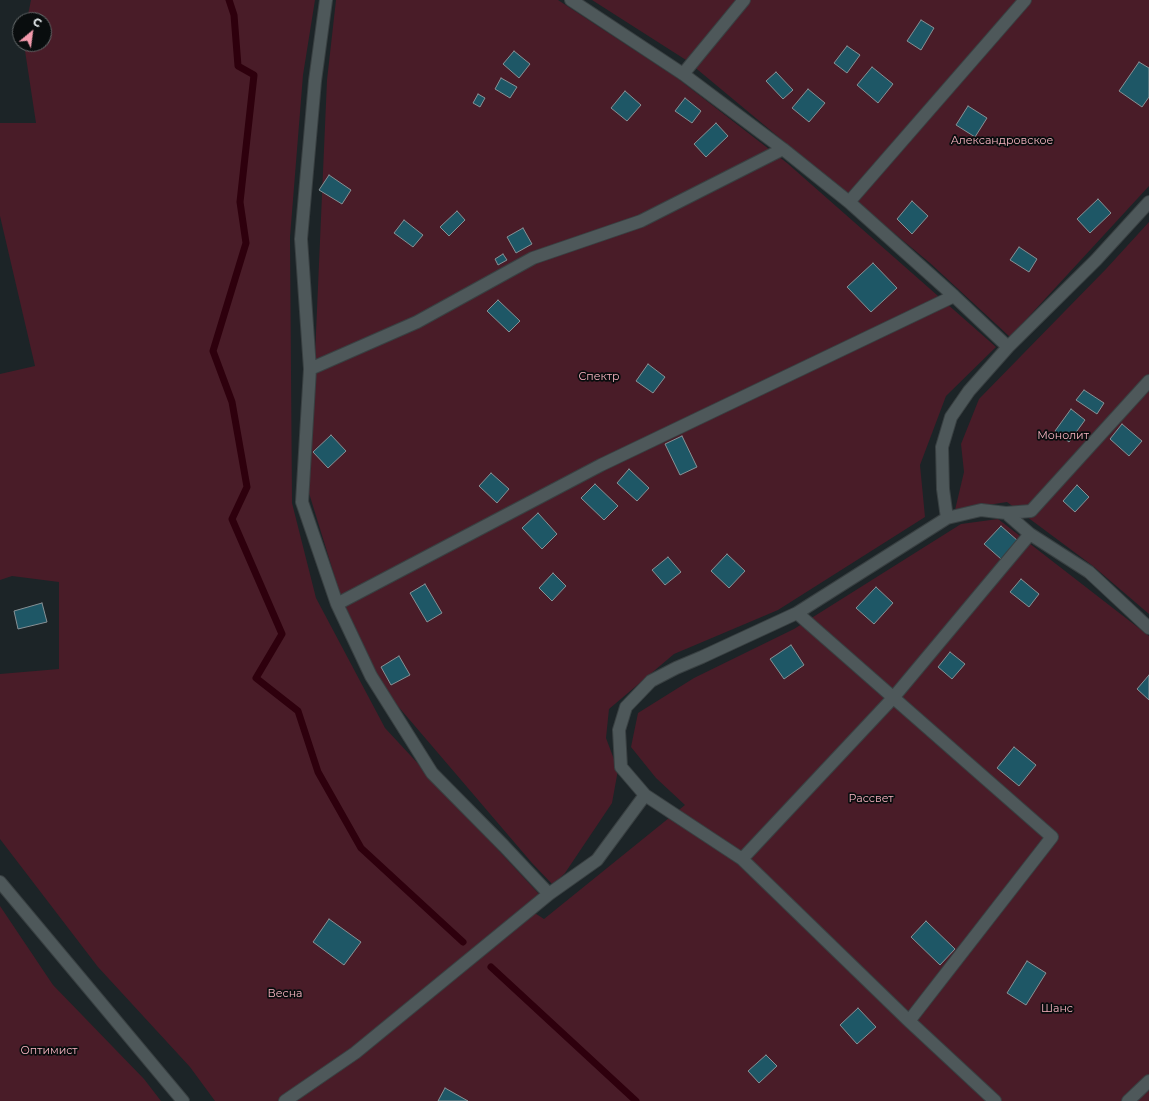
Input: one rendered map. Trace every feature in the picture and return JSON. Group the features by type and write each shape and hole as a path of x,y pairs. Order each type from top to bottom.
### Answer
{"lane":[{"path":"326,0 315,81 301,239 310,369 302,502 337,604 371,676 432,773 549,894"},
{"path":"571,0 683,74 783,149 849,202 954,296 1008,347"},
{"path":"683,74 744,0"},
{"path":"849,202 1025,0"},
{"path":"310,369 418,322 533,258 641,221 783,149"},
{"path":"947,518 943,489 942,448 951,417 969,391 1008,347 1096,260 1149,202"},
{"path":"337,604 601,465 954,296"},
{"path":"994,1101 742,859 644,796 621,767 619,730 626,707 651,681 676,668 797,613 947,518 981,510 1006,513 1031,511 1149,381"},
{"path":"1006,513 1030,534 1089,572 1149,628"},
{"path":"742,859 893,698 1030,534"},
{"path":"797,613 1052,837 909,1021"},
{"path":"285,1101 355,1053 549,894 597,860 644,796"},
{"path":"0,882 183,1101"},
{"path":"1128,1101 1149,1081"}],"green space":[{"path":"31,0 315,0 303,75 290,237 292,503 316,598 385,728 539,894 527,908 544,919 685,805 656,778 631,747 638,713 694,678 794,629 961,524 998,519 1149,636 1149,1101 215,1101 190,1067 98,967 0,839 0,674 59,669 59,582 12,576 0,580 0,374 35,366 0,216 0,123 36,123 25,52 52,52 52,12 29,12"},
{"name":"Спектр","path":"336,0 558,0 677,78 787,163 996,347 946,396 920,465 925,517 778,610 674,654 609,709 606,738 618,770 612,803 565,873 553,885 532,863 385,691 341,597 309,493 327,80"},
{"name":"Александровское","path":"592,0 1149,0 1149,186 1010,337 930,263 686,60"},
{"name":"Монолит","path":"1149,222 1149,614 1093,566 1007,502 955,510 964,472 961,444 979,399 1106,269"},
{"name":"Оптимист","path":"0,906 53,985 144,1079 161,1101 0,1101"}],"building":[{"path":"921,20 934,28 921,50 907,41"},
{"path":"847,46 860,55 847,73 834,63"},
{"path":"514,51 530,64 519,78 503,64"},
{"path":"1139,62 1149,68 1149,97 1142,107 1119,91"},
{"path":"872,67 893,84 878,103 857,85"},
{"path":"776,72 793,90 783,99 766,81"},
{"path":"501,78 517,87 510,98 495,89"},
{"path":"808,89 825,103 809,122 792,108"},
{"path":"625,91 641,105 627,121 611,108"},
{"path":"478,94 485,98 480,107 473,103"},
{"path":"685,98 701,111 692,123 675,111"},
{"path":"968,106 987,118 975,137 956,125"},
{"path":"716,123 728,136 706,157 694,144"},
{"path":"329,175 351,190 342,204 319,190"},
{"path":"1098,199 1111,213 1090,233 1077,219"},
{"path":"912,201 928,216 912,234 897,219"},
{"path":"457,211 465,220 449,236 440,227"},
{"path":"404,220 423,235 413,247 394,233"},
{"path":"523,228 532,244 516,253 507,237"},
{"path":"1019,247 1037,259 1029,272 1010,260"},
{"path":"503,254 507,260 498,265 495,259"},
{"path":"873,263 897,288 871,312 847,287"},
{"path":"498,300 520,321 509,332 487,311"},
{"path":"648,364 665,377 653,393 636,381"},
{"path":"1084,390 1104,403 1097,414 1076,400"},
{"path":"1071,409 1085,420 1069,442 1055,431"},
{"path":"1122,424 1142,441 1129,456 1110,439"},
{"path":"331,435 346,451 328,468 313,452"},
{"path":"682,436 697,467 680,475 665,444"},
{"path":"629,469 649,488 637,501 617,483"},
{"path":"491,473 509,489 497,503 479,486"},
{"path":"595,484 618,506 604,520 581,498"},
{"path":"1077,485 1089,497 1075,512 1063,501"},
{"path":"538,513 557,534 542,549 522,528"},
{"path":"1001,526 1018,541 1001,559 984,544"},
{"path":"727,554 745,571 729,588 711,571"},
{"path":"668,557 681,572 665,585 652,570"},
{"path":"553,573 566,586 552,601 539,588"},
{"path":"1021,579 1039,594 1029,607 1010,592"},
{"path":"425,584 442,613 427,622 410,593"},
{"path":"876,587 893,603 874,624 856,608"},
{"path":"42,603 47,622 18,629 14,611"},
{"path":"791,645 804,665 784,679 770,659"},
{"path":"950,652 965,664 952,679 938,667"},
{"path":"399,656 410,675 391,685 381,667"},
{"path":"1149,675 1149,700 1137,689"},
{"path":"1014,747 1036,765 1019,786 997,768"},
{"path":"329,919 361,942 344,965 313,942"},
{"path":"926,921 955,949 940,965 911,937"},
{"path":"1027,961 1046,973 1026,1005 1007,993"},
{"path":"858,1008 876,1027 857,1044 840,1025"},
{"path":"766,1055 777,1066 759,1083 748,1071"},
{"path":"445,1088 468,1101 438,1101"}],"waterway":[{"path":"229,0 234,15 238,66 254,75 240,202 246,243 213,351 232,402 247,487 232,519 282,634 256,678 298,711 318,772 361,848 463,942"},
{"path":"491,967 636,1101"}],"park label":[{"name":"Рассвет","path":"871,799"},
{"name":"Весна","path":"285,994"},
{"name":"Шанс","path":"1057,1009"}]}
